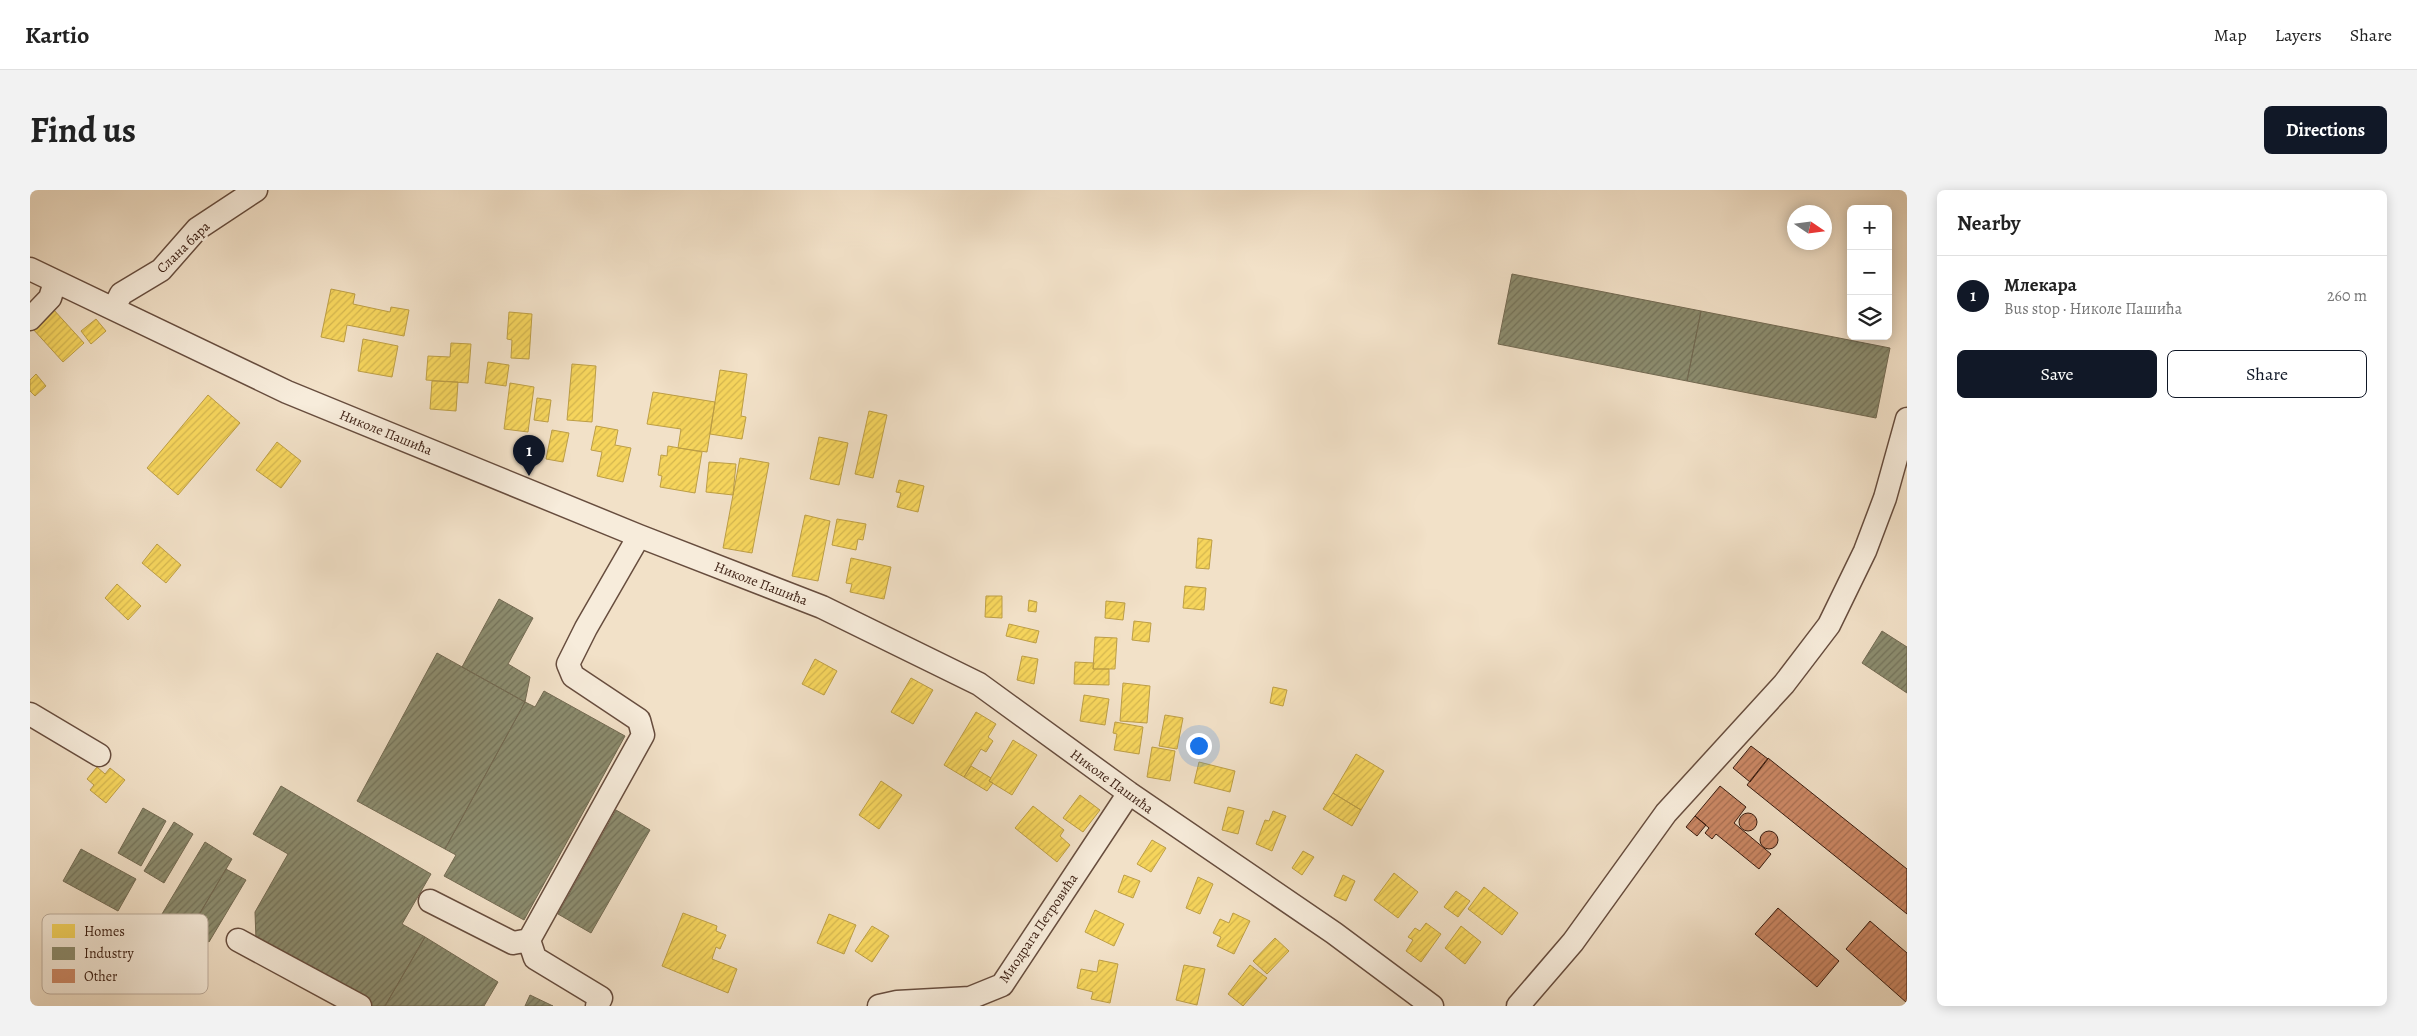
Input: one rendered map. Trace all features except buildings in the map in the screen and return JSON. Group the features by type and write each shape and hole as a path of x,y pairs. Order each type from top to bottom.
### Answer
{"street":[{"name":"Слана бара","path":"114,308 121,294 161,270 197,230 256,190"},
{"name":"Николе Пашића","path":"30,269 287,392 639,536 822,607 979,684 1129,793 1334,933 1432,1006"},
{"path":"30,319 50,298 55,282"},
{"path":"1518,1006 1573,942 1666,813 1784,684 1829,625 1865,551 1885,498 1907,419"},
{"path":"597,1006 601,998 535,958 529,940 643,735 639,720 573,676 568,664 586,628 639,536"},
{"path":"30,714 100,755"},
{"name":"Миодрага Петровића","path":"879,1006 897,1002 970,998 1002,985 1129,793"},
{"path":"430,901 513,943 529,940"},
{"path":"238,940 360,1006"}],"place":[{"name":"Млекара","path":"529,476"}]}
